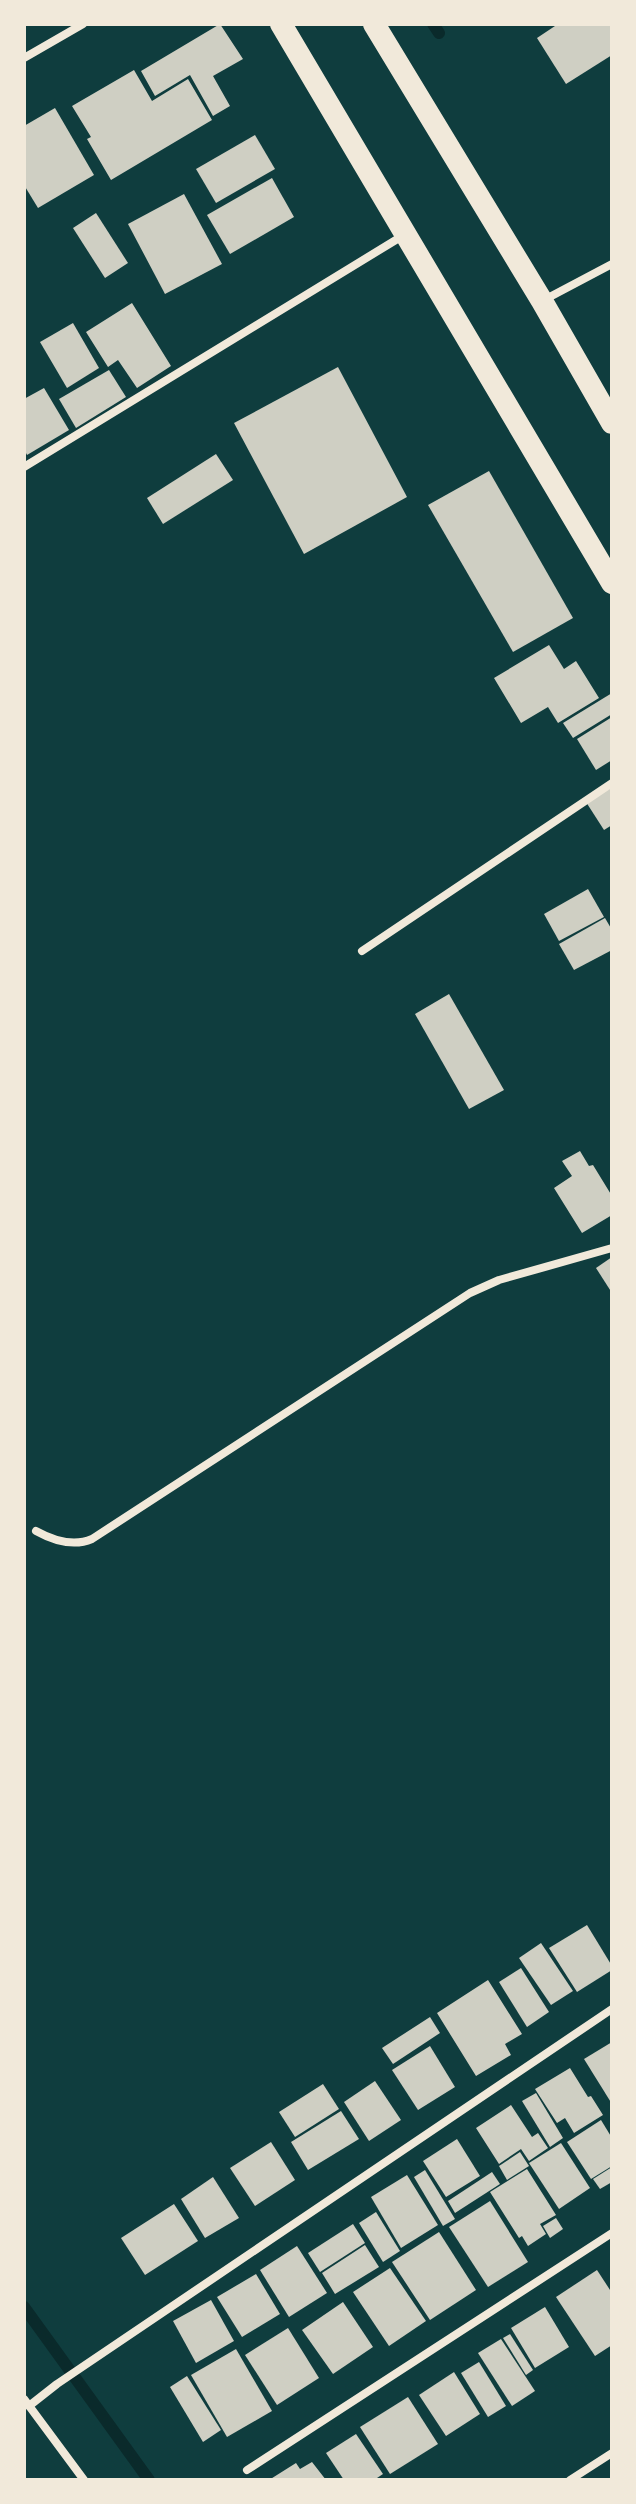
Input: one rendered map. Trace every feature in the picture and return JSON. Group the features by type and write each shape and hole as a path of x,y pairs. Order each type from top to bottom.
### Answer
{"highway":[{"path":"281,24 612,583"},
{"path":"374,24 612,423"}],"street":[{"path":"24,58 83,24"},
{"path":"24,467 405,235"},
{"path":"542,301 612,264"},
{"path":"362,951 612,783"},
{"path":"36,1531 51,1540 81,1543 92,1539 470,1293 499,1280 612,1248"},
{"path":"84,2480 27,2402 76,2372 612,2009"},
{"path":"247,2470 612,2233"},
{"path":"570,2480 612,2453"}],"building":[{"path":"220,24 243,59 213,76 230,106 213,116 190,75 155,96 141,71"},
{"path":"558,24 612,24 612,55 566,84 537,38"},
{"path":"134,70 152,101 188,79 212,120 111,180 72,106"},
{"path":"55,108 94,175 38,208 24,185 24,126"},
{"path":"255,135 275,169 216,203 196,169"},
{"path":"272,178 294,217 230,254 207,215"},
{"path":"184,194 222,264 165,294 128,224"},
{"path":"96,213 128,263 105,278 73,228"},
{"path":"132,303 171,366 137,388 118,360 108,367 86,332"},
{"path":"73,323 99,368 67,388 40,342"},
{"path":"338,367 407,497 304,554 234,423"},
{"path":"109,370 126,397 76,428 59,399"},
{"path":"44,388 69,430 27,455 24,449 24,399"},
{"path":"216,454 233,480 163,524 147,498"},
{"path":"489,471 573,618 513,652 428,505"},
{"path":"549,645 564,669 576,661 599,698 558,723 548,707 521,723 494,678"},
{"path":"612,693 612,714 573,738 563,723"},
{"path":"612,717 612,760 596,770 577,739"},
{"path":"612,785 612,825 604,830 586,802"},
{"path":"588,889 604,917 559,941 544,914"},
{"path":"605,918 612,930 612,950 574,970 559,944"},
{"path":"449,994 504,1090 469,1109 415,1014"},
{"path":"580,1151 589,1166 593,1165 612,1196 612,1215 582,1233 554,1188 572,1176 562,1161"},
{"path":"612,1257 612,1293 596,1268"},
{"path":"587,1925 612,1970 577,1992 549,1948"},
{"path":"541,1943 573,1991 551,2005 519,1958"},
{"path":"521,1968 549,2012 527,2027 499,1982"},
{"path":"488,1980 522,2034 505,2044 511,2055 476,2076 437,2013"},
{"path":"430,2017 440,2033 393,2064 382,2048"},
{"path":"612,2042 612,2104 584,2059"},
{"path":"430,2046 455,2087 418,2110 392,2070"},
{"path":"570,2068 603,2115 574,2133 565,2118 557,2123 535,2089"},
{"path":"375,2081 401,2120 369,2141 344,2102"},
{"path":"323,2084 339,2109 295,2137 279,2112"},
{"path":"536,2093 563,2138 550,2147 522,2101"},
{"path":"511,2105 532,2137 538,2133 548,2148 529,2161 521,2149 499,2164 476,2128"},
{"path":"341,2111 359,2139 308,2170 291,2142"},
{"path":"601,2120 612,2138 612,2166 591,2179 567,2142"},
{"path":"457,2139 480,2176 446,2197 423,2161"},
{"path":"271,2142 295,2180 255,2206 230,2168"},
{"path":"561,2143 590,2188 559,2209 529,2163"},
{"path":"520,2152 529,2166 507,2180 499,2166"},
{"path":"612,2167 612,2182 600,2189 593,2179"},
{"path":"527,2169 556,2215 540,2224 546,2234 528,2246 522,2236 519,2238 490,2192"},
{"path":"425,2170 455,2219 443,2226 414,2177"},
{"path":"492,2172 500,2184 455,2213 448,2201"},
{"path":"407,2175 438,2225 401,2248 371,2197"},
{"path":"213,2177 239,2218 205,2238 181,2199"},
{"path":"490,2201 528,2262 488,2287 449,2227"},
{"path":"174,2204 198,2241 145,2275 121,2238"},
{"path":"376,2212 400,2251 383,2262 359,2223"},
{"path":"556,2218 563,2229 550,2238 543,2226"},
{"path":"353,2224 365,2243 320,2272 308,2253"},
{"path":"439,2232 476,2290 430,2320 392,2262"},
{"path":"365,2245 379,2267 335,2294 322,2273"},
{"path":"297,2246 327,2293 289,2317 260,2270"},
{"path":"390,2268 426,2321 389,2346 353,2292"},
{"path":"597,2270 612,2293 612,2345 595,2356 556,2297"},
{"path":"256,2274 280,2314 242,2337 217,2297"},
{"path":"211,2300 234,2341 196,2363 173,2321"},
{"path":"343,2302 373,2347 333,2374 302,2330"},
{"path":"545,2307 569,2347 535,2368 511,2328"},
{"path":"288,2328 319,2378 277,2405 245,2355"},
{"path":"510,2334 533,2370 526,2375 503,2338"},
{"path":"501,2339 535,2391 512,2406 478,2353"},
{"path":"236,2349 272,2411 227,2437 191,2375"},
{"path":"479,2362 506,2406 488,2417 461,2373"},
{"path":"454,2372 480,2414 446,2436 419,2395"},
{"path":"187,2376 221,2430 203,2442 170,2387"},
{"path":"408,2397 438,2444 390,2474 360,2427"},
{"path":"356,2434 383,2474 374,2480 344,2480 326,2453"},
{"path":"312,2462 326,2480 269,2480 296,2463 300,2469"}],"waterway":[{"path":"433,24 439,33"},
{"path":"24,2307 149,2480"}]}
